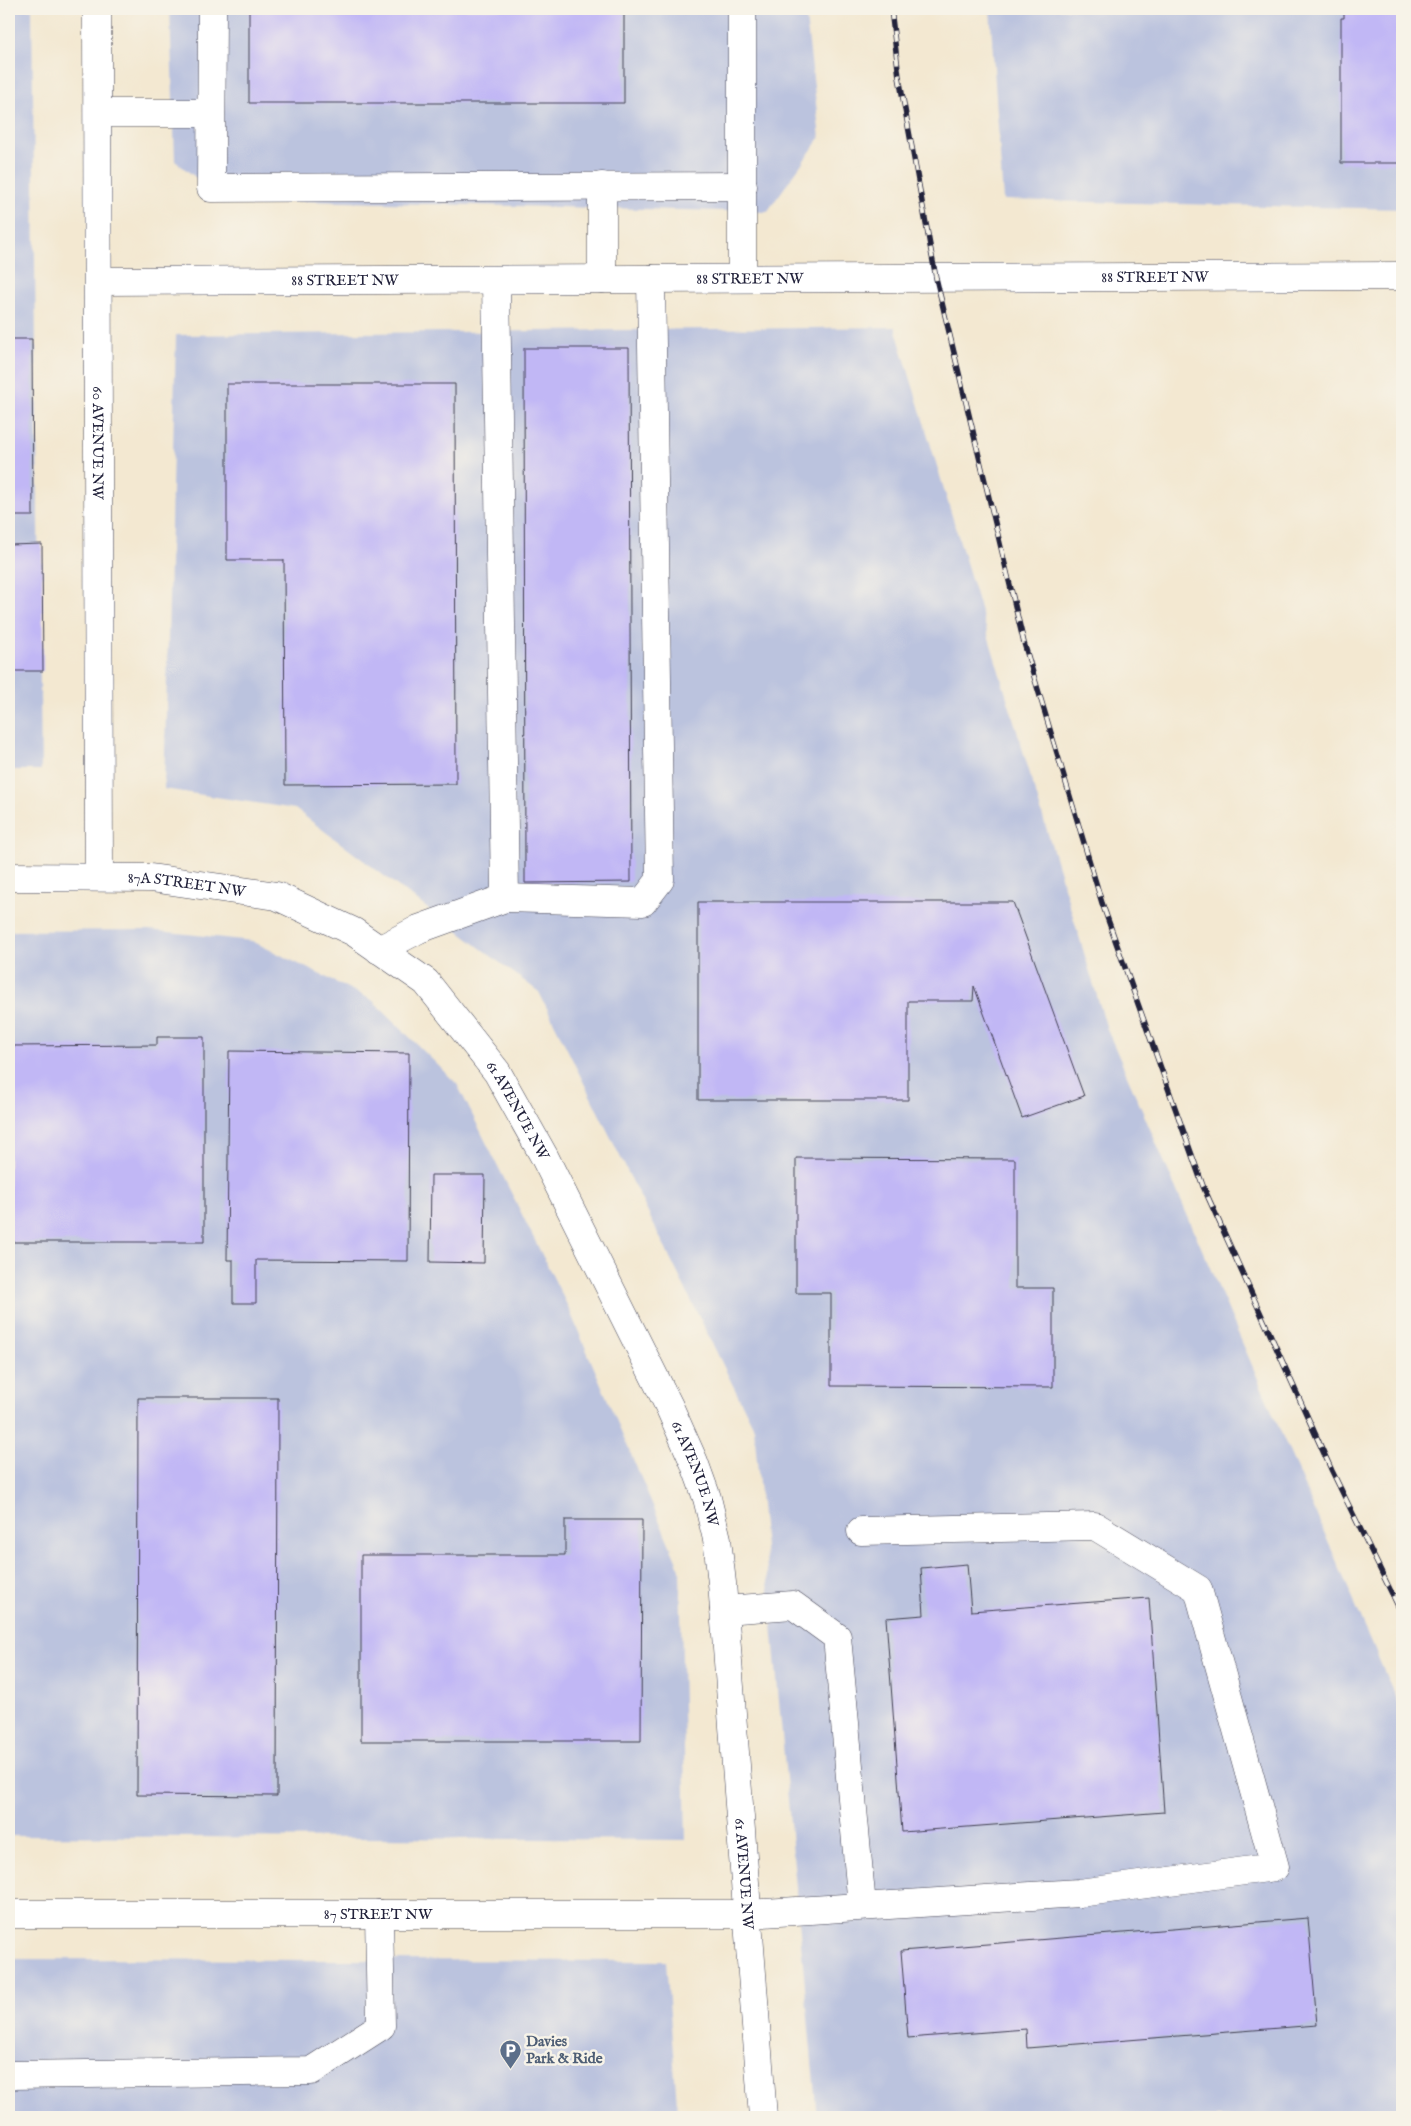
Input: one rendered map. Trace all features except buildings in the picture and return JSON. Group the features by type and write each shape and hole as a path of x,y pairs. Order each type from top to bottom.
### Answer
{"street":[{"name":"60 AVENUE NW","path":"98,9 99,877"},
{"path":"212,9 211,188 743,186"},
{"path":"742,9 742,278"},
{"path":"98,113 211,112"},
{"path":"602,186 602,279"},
{"name":"88 STREET NW","path":"99,281 1402,276"},
{"path":"379,950 419,929 505,898 643,902 660,880 651,279"},
{"path":"496,280 505,898"},
{"name":"87A STREET NW","path":"9,876 151,878 277,896 354,932"},
{"name":"61 AVENUE NW","path":"354,932 426,982 497,1072 544,1156 669,1406 694,1462 707,1498 717,1539 724,1610 763,2117"},
{"name":"87 STREET NW","path":"9,1914 748,1914 1079,1893 1275,1866 1198,1589 1095,1526 861,1531"},
{"path":"724,1610 793,1604 837,1637 862,1906"},
{"path":"9,2075 311,2071 381,2026 379,1914"}],"shaded area":[{"path":"9,9 32,9 41,770 9,770"},
{"path":"170,9 805,9 820,138 767,212 223,199 175,161"},
{"path":"990,9 1402,9 1402,209 1003,200"},
{"path":"895,327 1107,1029 1402,1713 1402,2117 817,2117 754,1428 539,992 295,809 164,789 176,335"},
{"path":"149,930 252,941 372,1000 457,1084 568,1307 680,1569 686,1840 9,1836 9,931"},
{"path":"9,1959 666,1961 678,2117 9,2117"}],"railway":[{"path":"891,9 899,77 936,278 1024,643 1102,903 1203,1186 1332,1471 1402,1614"}],"place":[{"name":"Davies Park & Ride","path":"510,2069"}]}
